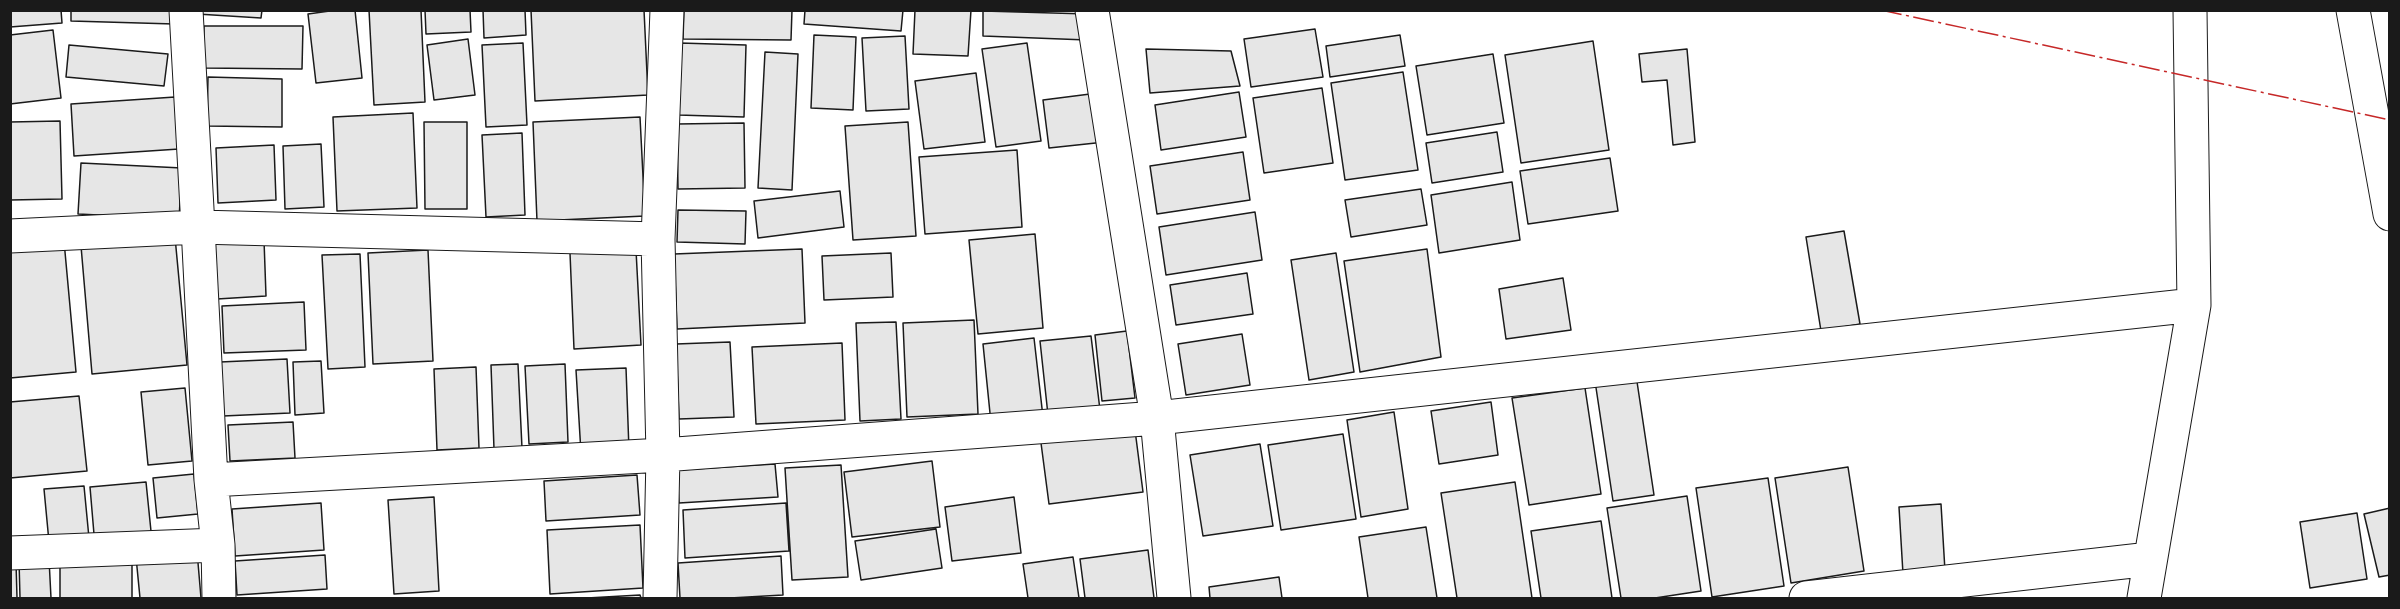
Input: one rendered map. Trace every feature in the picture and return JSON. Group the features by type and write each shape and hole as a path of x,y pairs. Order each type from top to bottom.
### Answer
{"street":[{"path":"186,10 211,480 218,545 219,598"},
{"path":"660,598 663,455 658,239 667,10"},
{"path":"1092,10 1157,418 1174,598"},
{"path":"2144,598 2194,305 2190,10"},
{"path":"2353,10 2390,214"},
{"path":"10,236 198,227 658,239"},
{"path":"211,480 663,455 1157,418 2194,305"},
{"path":"10,553 218,545"},
{"path":"1806,598 2150,559"}],"building":[{"path":"10,10 61,10 62,23 10,27"},
{"path":"71,10 175,10 174,24 71,21"},
{"path":"198,10 262,10 261,18 197,14"},
{"path":"355,10 362,78 316,83 308,14"},
{"path":"369,10 421,10 425,102 374,105"},
{"path":"425,10 470,10 471,32 426,34"},
{"path":"483,10 525,10 526,35 484,38"},
{"path":"531,10 644,10 648,95 535,101"},
{"path":"684,10 792,10 791,40 683,39"},
{"path":"805,10 903,10 901,31 804,24"},
{"path":"915,10 971,10 968,56 913,54"},
{"path":"983,11 1088,14 1087,40 983,36"},
{"path":"204,26 303,26 302,69 203,68"},
{"path":"1315,29 1323,77 1251,87 1244,39"},
{"path":"53,30 61,98 10,104 10,35"},
{"path":"814,35 856,37 853,110 811,108"},
{"path":"1400,35 1405,66 1330,77 1326,46"},
{"path":"905,36 909,109 866,111 862,38"},
{"path":"468,39 475,95 434,100 427,45"},
{"path":"1593,41 1609,150 1521,163 1505,55"},
{"path":"523,43 527,125 486,127 482,45"},
{"path":"680,43 746,45 744,117 678,115"},
{"path":"1027,43 1041,141 996,147 982,49"},
{"path":"69,45 168,54 164,86 66,77"},
{"path":"1146,49 1231,51 1240,86 1150,93"},
{"path":"1687,49 1695,142 1673,145 1667,80 1642,82 1639,54"},
{"path":"765,52 798,54 792,190 758,188"},
{"path":"1493,54 1504,123 1427,135 1416,66"},
{"path":"1403,72 1418,170 1345,180 1331,83"},
{"path":"976,73 985,142 924,149 915,81"},
{"path":"208,77 282,79 282,127 207,126"},
{"path":"1322,88 1333,163 1264,173 1253,98"},
{"path":"1239,92 1246,137 1161,150 1155,105"},
{"path":"1098,93 1105,142 1049,148 1043,100"},
{"path":"175,97 179,149 74,156 71,104"},
{"path":"413,113 417,208 337,211 333,117"},
{"path":"640,117 645,216 537,221 533,122"},
{"path":"60,121 62,199 10,200 10,122"},
{"path":"424,122 467,122 467,209 425,209"},
{"path":"908,122 916,236 853,240 845,126"},
{"path":"744,123 745,188 678,189 677,124"},
{"path":"1497,132 1503,172 1432,183 1426,143"},
{"path":"522,133 525,215 486,217 482,135"},
{"path":"321,144 324,207 285,209 283,146"},
{"path":"274,145 276,200 218,203 216,148"},
{"path":"1017,150 1022,227 925,234 919,157"},
{"path":"1243,152 1250,200 1157,214 1150,166"},
{"path":"1610,158 1618,211 1528,224 1520,171"},
{"path":"81,163 182,168 179,219 78,214"},
{"path":"1512,182 1520,240 1439,253 1431,195"},
{"path":"1421,189 1427,225 1351,237 1345,200"},
{"path":"840,191 844,227 758,238 754,201"},
{"path":"678,210 746,211 745,244 677,242"},
{"path":"1255,212 1262,260 1166,275 1159,227"},
{"path":"1844,231 1860,324 1821,331 1806,237"},
{"path":"1035,234 1043,328 978,334 969,240"},
{"path":"175,237 187,365 92,374 81,246"},
{"path":"264,240 266,296 217,299 215,243"},
{"path":"64,241 76,372 10,378 10,246"},
{"path":"802,249 805,323 677,329 674,254"},
{"path":"1427,249 1441,357 1360,372 1344,261"},
{"path":"428,250 433,361 373,364 368,253"},
{"path":"636,250 641,345 574,349 570,253"},
{"path":"891,253 893,297 824,300 822,256"},
{"path":"1336,253 1354,372 1309,380 1291,260"},
{"path":"360,254 365,367 328,369 322,255"},
{"path":"1247,273 1253,314 1176,325 1170,285"},
{"path":"1563,278 1571,330 1506,339 1499,289"},
{"path":"304,302 306,350 224,353 222,306"},
{"path":"974,320 978,414 907,417 903,323"},
{"path":"896,322 901,419 860,421 856,323"},
{"path":"1127,331 1135,398 1102,401 1095,335"},
{"path":"1242,334 1250,385 1186,395 1178,344"},
{"path":"1091,336 1100,410 1048,415 1040,341"},
{"path":"1034,338 1043,417 991,423 983,344"},
{"path":"730,342 734,417 679,419 676,344"},
{"path":"842,343 845,420 756,424 752,347"},
{"path":"287,359 290,413 223,416 220,362"},
{"path":"321,361 324,413 295,415 293,362"},
{"path":"518,364 522,448 494,449 491,365"},
{"path":"565,364 568,442 529,444 525,366"},
{"path":"476,367 479,448 437,450 434,369"},
{"path":"626,368 629,450 581,453 576,370"},
{"path":"1636,375 1654,495 1613,501 1595,381"},
{"path":"185,388 192,461 148,465 141,392"},
{"path":"1585,388 1601,494 1529,505 1512,398"},
{"path":"79,396 87,471 10,478 10,402"},
{"path":"1491,402 1498,455 1439,464 1431,411"},
{"path":"1394,412 1408,509 1361,517 1347,420"},
{"path":"293,422 295,458 230,461 228,425"},
{"path":"1135,430 1143,492 1049,504 1041,443"},
{"path":"1343,434 1356,519 1281,530 1268,445"},
{"path":"1260,444 1273,526 1203,536 1190,455"},
{"path":"932,461 940,527 852,537 844,472"},
{"path":"775,464 778,497 679,503 677,470"},
{"path":"841,465 848,577 792,580 785,468"},
{"path":"1848,467 1864,571 1791,583 1775,478"},
{"path":"194,474 198,514 157,518 153,478"},
{"path":"637,475 640,515 546,521 544,481"},
{"path":"1768,478 1784,586 1712,597 1696,488"},
{"path":"146,482 152,541 95,546 90,487"},
{"path":"1515,482 1532,598 1457,598 1441,493"},
{"path":"84,486 89,538 49,542 44,489"},
{"path":"1687,496 1701,591 1655,598 1621,598 1607,508"},
{"path":"434,497 439,591 394,594 388,500"},
{"path":"1014,497 1021,553 952,561 945,507"},
{"path":"321,503 324,550 235,556 232,509"},
{"path":"786,503 789,551 685,558 683,510"},
{"path":"1941,504 1945,571 1903,574 1899,507"},
{"path":"2390,508 2390,575 2379,577 2364,514"},
{"path":"2357,513 2367,579 2310,588 2300,522"},
{"path":"1601,521 1612,598 1541,598 1531,531"},
{"path":"640,525 643,588 550,594 547,530"},
{"path":"1426,527 1437,598 1368,598 1359,537"},
{"path":"936,529 942,568 861,580 855,541"},
{"path":"1148,550 1154,598 1085,598 1080,559"},
{"path":"197,551 201,598 140,598 136,557"},
{"path":"325,555 327,589 237,595 235,561"},
{"path":"781,556 783,595 680,598 678,563"},
{"path":"1073,557 1079,598 1028,598 1023,564"},
{"path":"49,559 51,598 20,598 19,560"},
{"path":"132,559 132,598 60,598 60,560"},
{"path":"16,562 17,598 10,598 10,563"},
{"path":"1279,577 1282,598 1210,598 1209,587"},
{"path":"640,595 641,598 587,598"}],"power":[{"path":"1881,10 2390,120"}]}
